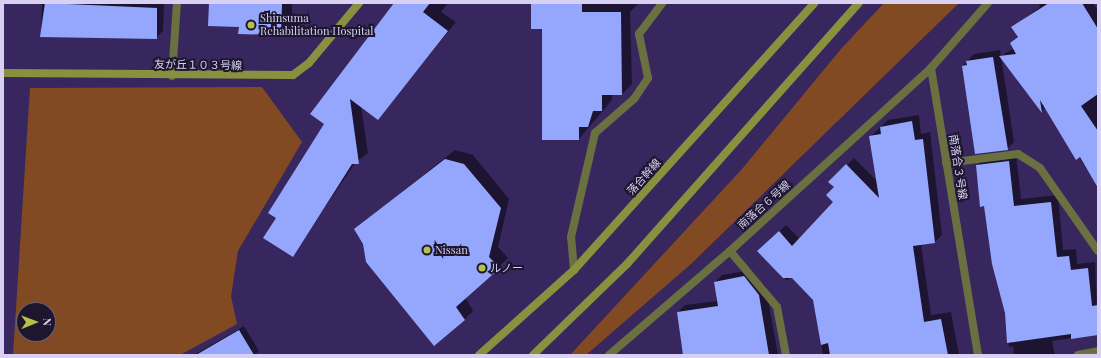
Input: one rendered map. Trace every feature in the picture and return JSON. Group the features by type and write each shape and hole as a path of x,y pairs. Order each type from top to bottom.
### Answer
{"street":[{"path":"172,76 176,3"},
{"name":"友が丘１０３号線","path":"3,73 172,76 293,75 309,63 360,3"},
{"path":"574,270 571,237 595,133 634,99 648,78 639,34 662,3"},
{"name":"落合幹線","path":"479,355 574,270 814,3"},
{"path":"532,355 627,264 859,3"},
{"path":"931,68 988,3"},
{"name":"南落合３号線","path":"931,68 978,355"},
{"name":"南落合６号線","path":"609,355 730,251 931,68"},
{"path":"946,163 1018,154 1040,168 1098,250"},
{"path":"730,251 777,307 786,355"},
{"path":"1078,355 1098,351"}],"shaded area":[{"path":"884,3 959,3 691,264 586,355 570,355 742,169 841,49"},
{"path":"262,87 302,142 238,251 231,296 237,324 180,355 13,355 16,308 16,342 56,342 56,302 16,302 30,88"}],"building":[{"path":"45,3 157,8 157,39 40,37"},
{"path":"209,3 282,3 281,35 238,34 239,27 208,26"},
{"path":"394,3 430,3 423,12 448,31 378,120 350,99 359,164 352,164 293,257 263,238 276,218 268,213 324,124 310,114"},
{"path":"531,3 582,3 582,12 621,12 622,95 602,95 602,111 593,111 588,127 579,127 579,140 542,140 542,29 531,29"},
{"path":"1049,3 1082,3 1098,29 1098,94 1081,106 1098,131 1098,188 1080,157 1076,160 1040,100 1042,113 999,56 1016,54 1010,43 1018,37 1011,27"},
{"path":"993,57 1008,150 975,154 962,66 967,65 966,61"},
{"path":"912,121 915,140 923,139 935,243 913,246 924,322 941,319 948,355 830,355 828,343 821,345 813,300 792,278 783,278 757,251 779,231 792,246 833,202 826,195 834,187 828,182 846,164 879,198 869,136 881,134 880,127"},
{"name":"Nissan","path":"445,159 464,164 501,208 489,257 500,268 456,307 465,320 434,346 366,262 363,244 354,229"},
{"path":"1009,161 1014,206 1051,202 1057,257 1069,256 1071,270 1088,268 1092,306 1098,305 1098,335 1071,339 1071,334 1007,343 1005,313 992,264 984,206 980,207 976,165"},
{"path":"744,276 759,295 769,355 683,355 677,312 718,306 714,282"},
{"path":"239,330 254,355 196,355"}],"place":[{"name":"Shinsuma Rehabilitation Hospital","path":"251,25"},
{"name":"Nissan","path":"427,250"},
{"name":"ルノー","path":"482,268"}]}
